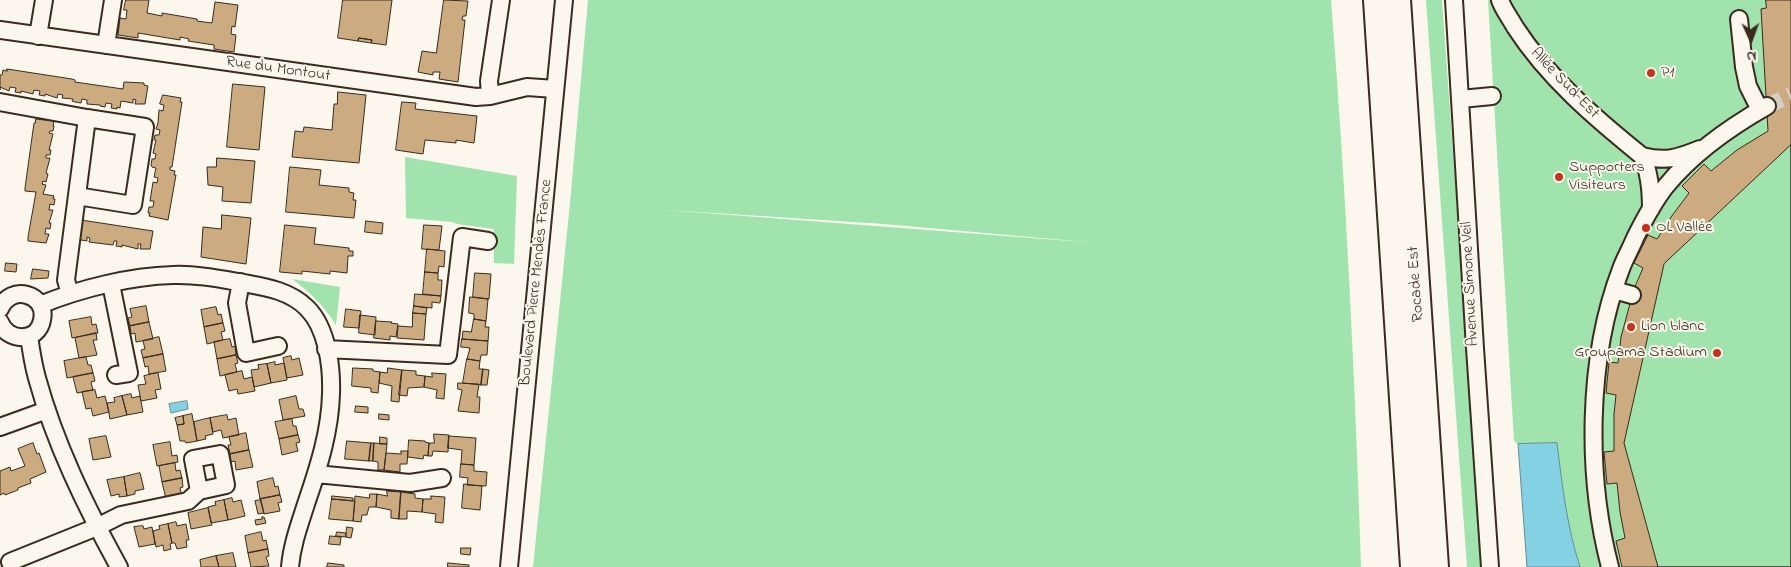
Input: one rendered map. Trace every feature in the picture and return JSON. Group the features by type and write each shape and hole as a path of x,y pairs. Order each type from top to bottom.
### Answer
{"highway":[{"name":"Rocade Est","path":"1376,0 1414,567"},
{"name":"Rocade Est","path":"1398,0 1436,567"}],"street":[{"path":"38,36 44,0"},
{"path":"106,45 113,0"},
{"path":"490,96 490,81 501,0"},
{"name":"Boulevard Pierre Mendès France","path":"509,567 564,0"},
{"name":"Avenue Simone Veil","path":"1454,0 1490,567"},
{"name":"Allée Sud-Est","path":"1500,0 1527,46 1560,83 1601,123 1642,156"},
{"path":"1610,567 1597,504 1593,455 1594,407 1599,355 1614,290 1621,268 1644,221 1666,186 1708,146 1760,105 1749,90 1744,67 1739,19"},
{"name":"Rue du Montout","path":"0,30 476,97 490,96 526,87 555,89"},
{"path":"1461,99 1492,96"},
{"path":"0,102 145,127 133,205 77,196"},
{"path":"70,294 66,280 87,118"},
{"path":"1642,156 1659,160 1682,157 1708,146"},
{"path":"1642,156 1646,164 1651,187 1651,210"},
{"path":"326,348 448,355 462,238 488,241"},
{"path":"40,305 70,294 111,284 134,279 172,275 210,277 273,288 294,298 308,308 318,325 326,348 330,373 330,412 316,474 292,550 290,567"},
{"path":"241,282 237,303 246,353 278,346"},
{"path":"111,284 129,373 116,375"},
{"path":"1614,290 1632,295"},
{"path":"0,322 2,328 7,333 21,338 35,333 43,319 40,305 28,295 13,295 6,299 1,306"},
{"path":"28,336 37,377 56,437 97,527 119,567"},
{"path":"0,427 47,410"},
{"path":"316,474 410,483 442,478"},
{"path":"10,562 97,527 121,515 188,501 199,491"}],"green space":[{"path":"588,0 1331,0 1349,284 1361,567 533,567 570,203","holes":["658,209 884,224 1097,243"]},
{"path":"1426,0 1442,0 1483,567 1467,567"},
{"name":"OL Vallée","path":"1488,0 1791,0 1791,567 1527,567 1518,444 1514,441"},
{"path":"405,157 517,176 514,264 494,263 494,229 452,222 406,218"},
{"path":"292,279 340,287 336,325 316,300"}],"water":[{"path":"187,401 188,409 171,413 169,404"},
{"path":"1557,443 1568,521 1580,567 1527,567 1518,444"}],"building":[{"path":"126,0 149,0 147,13 162,16 162,13 212,23 215,2 238,5 235,27 232,26 231,34 236,35 234,52 214,49 214,45 188,41 189,39 180,37 180,40 138,33 138,38 118,35 120,18 126,19 127,10 124,10"},
{"path":"343,0 392,0 386,45 371,43 372,40 359,38 358,41 338,38"},
{"path":"444,0 468,1 466,16 463,16 462,20 465,20 458,82 439,79 440,72 433,72 433,75 418,72 422,51 436,53"},
{"name":"Groupama Stadium","path":"1766,0 1791,0 1791,567 1622,567 1616,541 1625,538 1617,483 1607,484 1604,452 1614,451 1616,395 1606,393 1609,362 1618,363 1621,337 1634,289 1643,268 1634,263 1648,235 1657,239 1689,193 1682,186 1704,164 1711,171 1737,150 1768,131 1761,9 1766,8"},
{"path":"359,38 372,40 371,43 358,41"},
{"path":"7,69 123,89 124,82 144,83 144,85 148,86 145,104 135,104 136,100 133,99 133,103 121,101 120,108 117,107 117,109 111,108 112,104 106,103 105,107 87,104 87,100 82,99 81,103 75,102 72,101 73,99 62,98 63,95 58,94 57,98 45,94 45,96 39,95 40,91 34,90 33,94 21,91 21,93 15,92 16,88 10,87 9,91 0,87 0,75 2,75 3,70 7,71"},
{"path":"233,84 265,87 259,150 227,147"},
{"path":"338,92 366,95 359,163 292,157 295,131 303,132 304,127 332,130 334,104 337,104"},
{"path":"163,95 181,98 180,102 182,102 172,167 170,167 170,170 175,171 174,175 176,175 168,220 149,216 150,213 148,213 149,207 153,207 154,201 150,201 153,182 157,183 158,178 154,177 156,168 151,165 152,159 155,159 156,154 153,153 156,140 154,140 155,135 159,135 160,130 156,129 159,110 163,111 164,105 160,104"},
{"path":"402,102 416,103 415,109 477,116 474,143 456,140 456,143 425,140 423,154 396,150"},
{"path":"36,119 54,121 53,131 49,133 53,134 49,150 51,150 50,155 46,155 46,158 50,158 46,173 48,174 46,182 43,181 42,184 46,185 43,194 54,196 53,199 55,199 54,205 50,204 49,210 53,210 49,223 51,223 50,229 46,228 45,234 49,234 46,243 28,241 36,192 25,191 25,188"},
{"name":"Groupama Stadium","path":"1791,145 1791,567 1658,567 1624,443 1664,264"},
{"path":"217,158 255,161 251,203 222,201 223,187 208,185 207,167 216,167"},
{"path":"290,167 321,170 319,185 349,188 349,192 354,193 353,200 356,200 354,218 286,212"},
{"path":"222,215 251,218 246,264 201,257 203,227 221,229"},
{"path":"81,220 153,231 150,249 140,249 141,244 138,244 138,249 122,245 122,247 116,246 117,241 114,241 113,245 89,242 90,238 87,237 87,241 78,239"},
{"path":"366,221 383,223 382,234 365,232"},
{"path":"285,225 316,228 314,244 349,248 349,251 353,251 353,256 348,256 347,273 330,271 330,274 302,271 302,274 280,272"},
{"path":"424,225 442,226 439,250 422,249"},
{"path":"427,249 445,251 444,267 439,266 438,273 425,272"},
{"path":"6,263 17,264 16,272 5,271"},
{"path":"33,269 49,271 48,278 31,279"},
{"path":"425,272 438,273 438,280 442,280 441,296 423,294"},
{"path":"475,273 491,274 489,299 473,297"},
{"path":"415,294 441,296 440,303 432,302 432,308 414,306"},
{"path":"470,297 488,299 486,321 474,319 474,314 469,313"},
{"path":"146,306 149,322 130,326 128,318 132,317 130,309"},
{"path":"414,306 427,308 426,314 413,313"},
{"path":"216,307 218,315 221,314 223,323 204,327 201,310"},
{"path":"346,309 361,311 359,328 344,327"},
{"path":"413,313 426,314 424,340 397,338 398,326 412,327"},
{"path":"360,315 376,317 375,335 359,333"},
{"path":"91,317 92,325 96,324 98,333 72,338 69,321"},
{"path":"474,319 486,321 485,327 489,327 488,341 462,339 463,331 471,332"},
{"path":"376,321 398,324 396,337 390,336 390,340 374,338"},
{"path":"149,322 153,339 136,342 135,333 131,334 130,326"},
{"path":"223,323 225,331 221,332 223,340 207,344 204,327"},
{"path":"96,333 97,340 93,340 97,355 79,358 75,338"},
{"path":"159,337 163,354 143,358 141,350 145,349 143,341"},
{"path":"230,339 232,347 235,346 236,355 217,359 214,342"},
{"path":"462,339 488,341 487,355 481,355 480,361 467,359 470,348 461,347"},
{"path":"163,354 166,371 149,374 148,366 145,367 143,358"},
{"path":"236,355 238,363 235,364 237,372 220,376 217,359"},
{"path":"291,356 292,360 299,358 303,375 287,378 283,358"},
{"path":"86,357 93,373 67,378 64,361"},
{"path":"467,359 480,361 479,369 483,369 481,385 463,383"},
{"path":"275,362 275,365 284,363 287,380 271,383 267,364"},
{"path":"267,364 271,383 254,387 251,370 259,369 258,365"},
{"path":"353,368 373,369 373,371 380,372 378,393 371,392 371,388 352,386"},
{"path":"388,368 402,370 399,402 391,401 392,386 379,383 380,372 387,373"},
{"path":"483,369 489,370 487,385 481,385"},
{"path":"402,370 416,371 416,375 425,376 424,387 408,388 407,396 399,395"},
{"path":"242,371 244,379 252,377 255,391 238,394 237,389 229,391 225,375"},
{"path":"93,373 95,381 91,382 93,390 77,393 73,377"},
{"path":"158,373 161,389 155,390 157,398 141,401 138,385 146,384 144,376"},
{"path":"432,373 446,374 444,399 436,398 437,390 424,387 425,376 432,377"},
{"path":"458,383 479,384 477,397 480,397 479,413 458,411 462,390 458,389"},
{"path":"95,390 97,398 105,396 109,412 93,416 91,408 86,409 82,392"},
{"path":"131,394 132,398 140,396 143,412 127,415 122,396"},
{"path":"122,396 127,415 110,419 107,403 115,402 114,398"},
{"path":"296,396 299,409 303,409 305,416 283,420 279,400"},
{"path":"356,406 368,407 368,413 355,412"},
{"path":"192,414 197,441 186,443 185,441 180,441 177,425 184,424 183,416"},
{"path":"379,414 389,415 389,420 379,419"},
{"path":"227,415 228,420 236,418 239,435 223,438 221,430 213,432 210,418"},
{"path":"183,416 184,424 177,425 175,418"},
{"path":"210,418 213,434 205,436 206,439 197,441 194,422"},
{"path":"292,419 293,426 296,426 298,435 279,439 275,422"},
{"path":"246,433 249,450 230,454 228,445 231,445 229,437"},
{"path":"434,434 449,435 448,452 433,451 432,456 428,456 429,443 434,443"},
{"path":"298,435 300,442 296,443 298,451 282,455 279,439"},
{"path":"106,436 111,457 93,460 89,439"},
{"path":"449,436 476,438 474,465 461,464 462,450 448,448"},
{"path":"380,437 387,438 387,444 380,444"},
{"path":"409,440 429,443 428,456 424,455 423,459 408,457"},
{"path":"347,441 371,443 369,461 345,459"},
{"path":"170,442 172,456 177,455 178,462 157,466 153,445"},
{"path":"33,443 46,472 30,479 31,483 18,488 18,490 0,495 0,471 10,467 11,471 25,466 18,449"},
{"path":"371,443 374,443 373,461 369,461"},
{"path":"374,443 387,444 384,470 378,470 378,462 373,461"},
{"path":"249,450 253,467 236,470 235,461 231,462 230,454"},
{"path":"401,451 408,451 407,464 400,464 400,472 384,470 386,453 401,454"},
{"path":"175,463 176,471 180,470 182,478 162,482 159,466"},
{"path":"461,464 474,465 474,471 487,472 486,486 467,485 468,478 460,477"},
{"path":"140,473 144,489 135,491 135,494 127,496 124,477"},
{"path":"124,477 127,496 119,497 119,494 111,496 107,480"},
{"path":"182,478 183,487 180,488 182,496 166,499 162,482"},
{"path":"273,478 275,487 278,486 280,495 260,499 257,482"},
{"path":"464,484 482,486 480,510 462,508"},
{"path":"387,491 401,492 399,519 391,518 391,510 376,507 377,494 387,496"},
{"path":"401,492 415,494 415,498 423,499 422,512 407,511 407,519 399,519"},
{"path":"370,494 377,494 376,507 369,507 367,515 362,515 361,522 353,521 355,496 369,498"},
{"path":"280,495 282,502 278,503 280,511 264,514 260,499"},
{"path":"332,496 353,498 353,501 332,499"},
{"path":"431,496 445,497 443,523 435,522 436,514 422,512 423,499 431,499"},
{"path":"232,498 233,502 241,500 245,516 228,520 224,500"},
{"path":"332,499 355,501 353,521 329,519"},
{"path":"224,500 228,520 211,523 208,507 216,505 215,502"},
{"path":"261,500 264,513 258,514 255,501"},
{"path":"208,508 212,525 191,529 188,513"},
{"path":"264,517 266,523 256,525 255,520 262,519"},
{"path":"176,522 177,526 186,524 189,540 186,540 187,547 177,549 175,543 172,543 168,524"},
{"path":"168,524 172,543 170,544 171,549 164,551 163,545 156,547 153,531 160,529 159,526"},
{"path":"143,526 144,529 152,527 155,544 139,547 134,527"},
{"path":"347,527 353,528 351,538 346,537"},
{"path":"261,532 263,541 266,540 268,549 248,553 245,536"},
{"path":"337,532 346,533 346,537 336,536"},
{"path":"330,536 341,537 340,545 329,544"},
{"path":"461,548 471,548 470,555 461,554"},
{"path":"268,549 269,556 266,557 269,566 251,567 248,553"},
{"path":"233,553 236,567 219,567 216,556"},
{"path":"216,556 219,567 201,567 200,560"},
{"path":"328,563 344,565 344,567 327,567"},
{"path":"448,563 469,565 469,567 448,567"}],"tunnel":[{"path":"1767,106 1791,95"}],"place":[{"name":"P1","path":"1651,73"},
{"name":"Supporters Visiteurs","path":"1559,177"},
{"name":"OL Vallée","path":"1646,228"},
{"name":"Lion blanc","path":"1631,327"},
{"name":"Groupama Stadium","path":"1717,353"}]}
